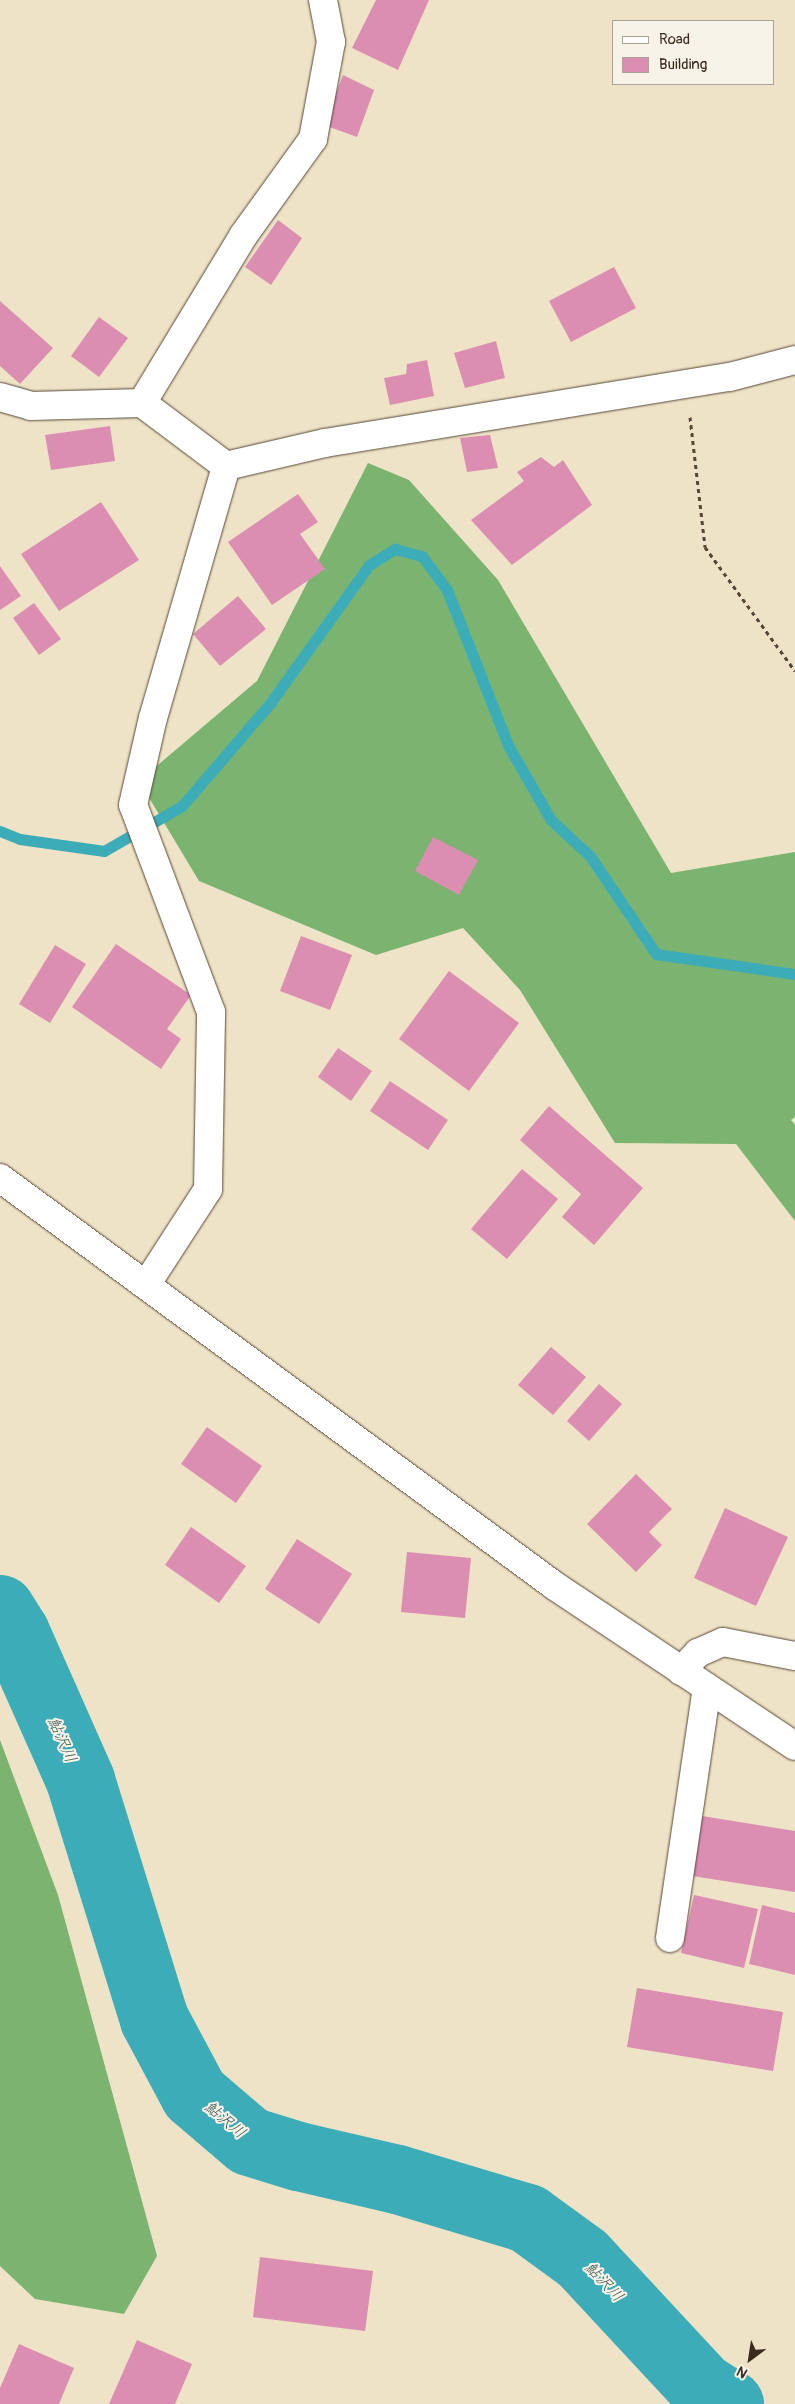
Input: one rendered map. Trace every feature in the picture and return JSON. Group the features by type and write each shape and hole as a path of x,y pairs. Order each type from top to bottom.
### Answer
{"street":[{"path":"142,403 243,236 314,139 331,42 323,0"},
{"path":"0,396 31,406 142,403 226,466 325,444 686,385 795,360"},
{"path":"146,1286 208,1189 211,1012 133,805 153,718 226,466"},
{"path":"0,1178 555,1586 795,1746"},
{"path":"681,1671 698,1653 723,1642 795,1656"},
{"path":"670,1938 707,1688"}],"path":[{"path":"686,385 705,548 795,670"}],"green space":[{"path":"368,463 409,480 498,580 671,873 795,852 795,1117 791,1120 795,1125 795,1221 736,1144 615,1143 520,990 463,928 376,955 199,881 139,781 257,681"},
{"path":"0,1740 58,1895 157,2256 124,2314 35,2299 0,2266"}],"building":[{"path":"376,0 429,0 398,70 352,48"},
{"path":"343,75 374,90 357,137 324,125"},
{"path":"278,220 302,238 271,285 245,267"},
{"path":"614,267 636,308 571,342 549,301"},
{"path":"0,301 53,348 20,384 0,366"},
{"path":"99,317 128,338 99,377 71,356"},
{"path":"496,341 505,378 465,388 454,353"},
{"path":"427,360 434,396 390,405 384,378 406,374 407,364"},
{"path":"110,426 115,461 51,470 45,435"},
{"path":"490,435 498,468 467,472 460,438"},
{"path":"541,457 554,467 563,460 592,505 512,565 471,520 524,481 517,472"},
{"path":"298,494 318,522 300,534 325,569 272,605 228,542"},
{"path":"101,502 139,560 59,611 21,554"},
{"path":"0,566 21,596 0,610"},
{"path":"238,596 266,629 220,666 193,634"},
{"path":"34,603 61,639 39,655 13,618"},
{"path":"433,837 478,860 459,895 415,871"},
{"path":"301,936 352,955 330,1010 280,991"},
{"path":"116,944 191,995 167,1029 181,1039 161,1069 72,1007"},
{"path":"55,945 86,964 50,1023 19,1004"},
{"path":"449,971 519,1023 469,1091 399,1039"},
{"path":"338,1048 372,1071 351,1101 318,1077"},
{"path":"390,1081 448,1120 428,1150 370,1111"},
{"path":"549,1106 643,1188 594,1245 562,1217 581,1194 520,1140"},
{"path":"522,1169 558,1199 507,1259 471,1229"},
{"path":"551,1347 586,1377 553,1415 518,1385"},
{"path":"599,1384 622,1404 589,1441 567,1421"},
{"path":"207,1427 262,1466 236,1503 181,1464"},
{"path":"636,1474 672,1509 649,1532 662,1545 636,1572 587,1524"},
{"path":"725,1508 788,1537 756,1606 694,1578"},
{"path":"191,1527 246,1566 219,1603 165,1565"},
{"path":"297,1539 352,1574 319,1624 265,1589"},
{"path":"407,1552 471,1558 465,1618 401,1612"},
{"path":"696,1815 795,1831 795,1892 686,1875"},
{"path":"694,1895 758,1909 744,1968 681,1953"},
{"path":"762,1905 795,1913 795,1975 749,1964"},
{"path":"637,1988 783,2012 773,2071 627,2047"},
{"path":"260,2257 373,2271 365,2331 253,2317"},
{"path":"137,2340 192,2364 175,2404 109,2404"},
{"path":"19,2344 74,2368 59,2404 0,2404 0,2388"}],"waterway":[{"path":"0,831 20,839 104,851 182,806 271,702 369,565 395,549 422,556 447,590 509,747 551,820 590,856 656,954 795,974"},
{"name":"鮎沢川","path":"0,1609 15,1633 80,1780 154,2019 194,2094 249,2141 298,2156 397,2179 527,2218 582,2258 702,2387 729,2404"}]}
